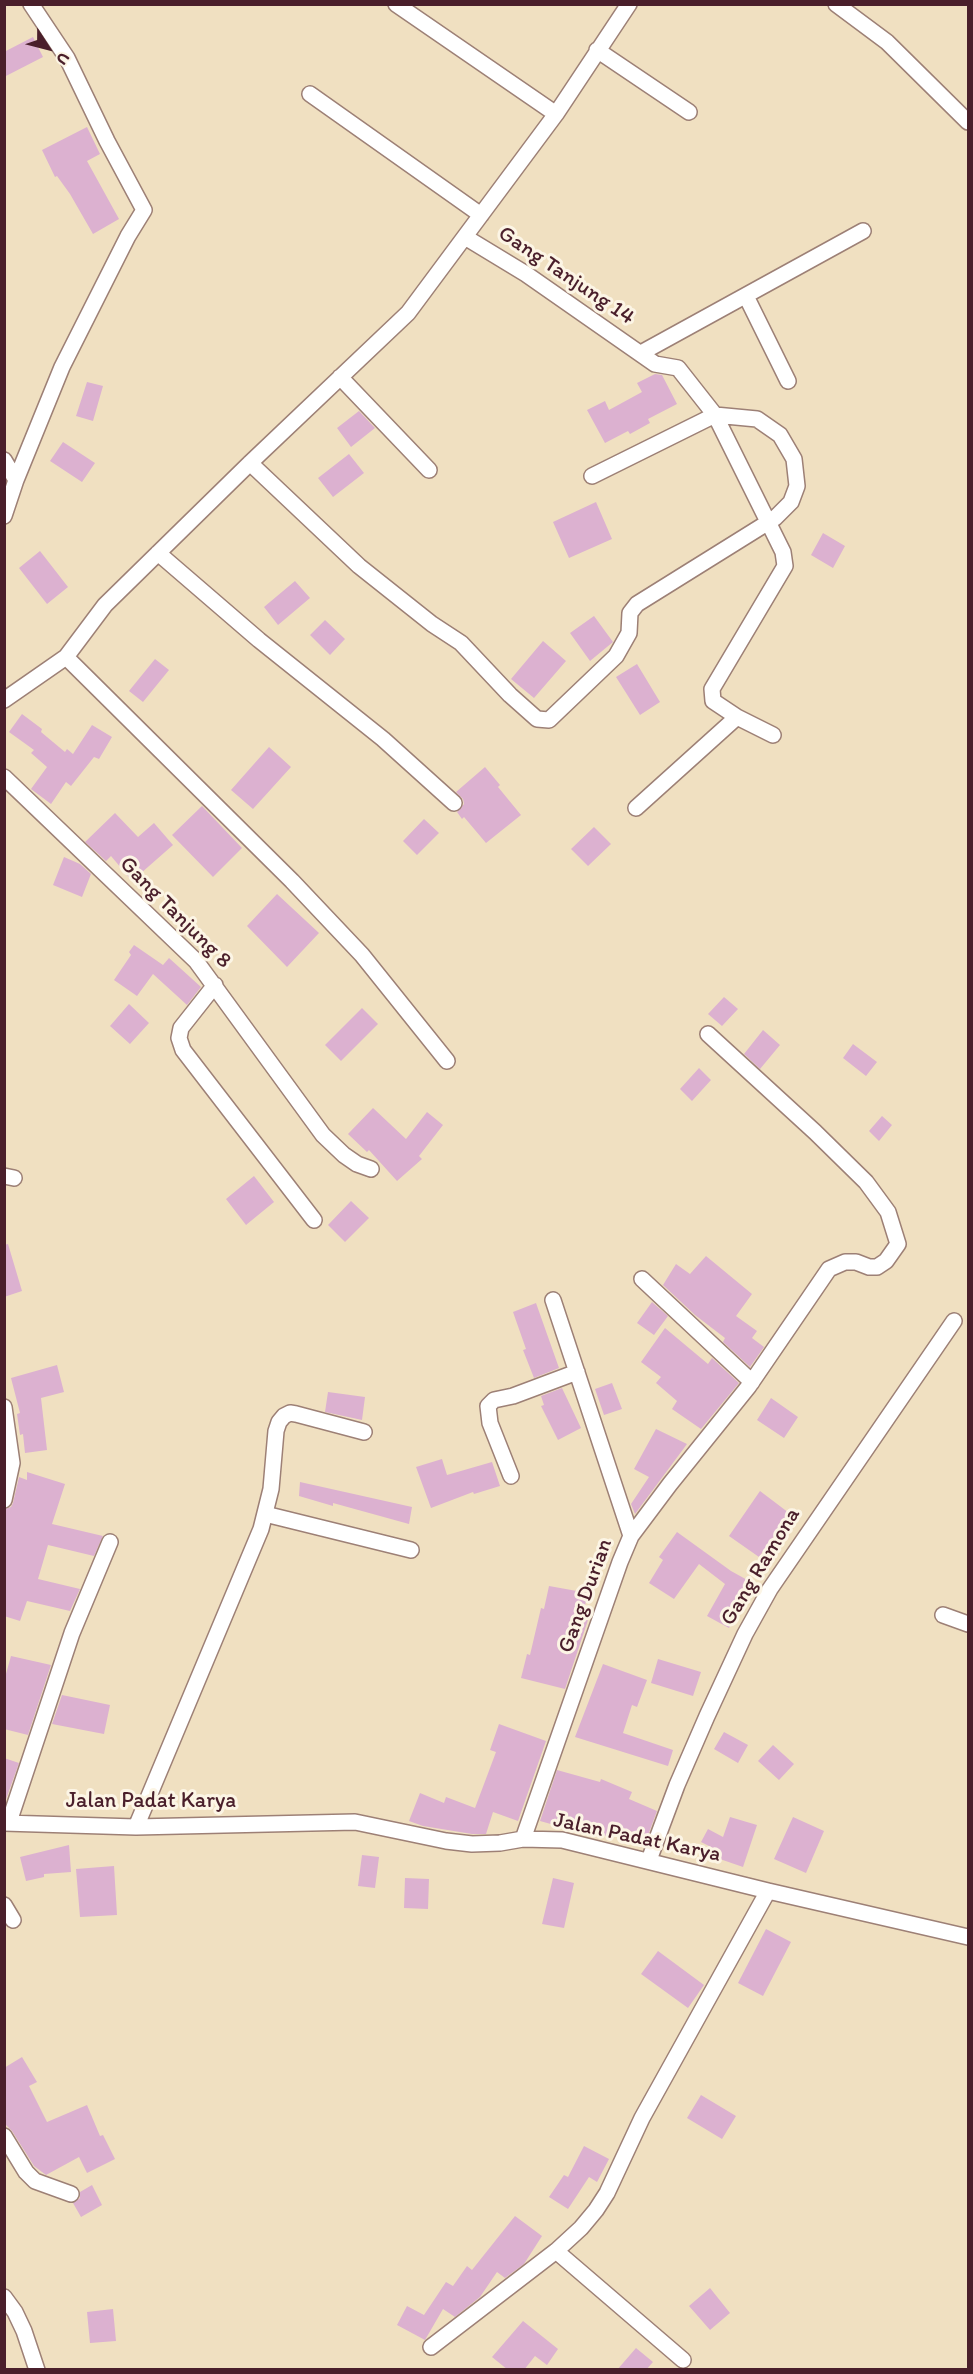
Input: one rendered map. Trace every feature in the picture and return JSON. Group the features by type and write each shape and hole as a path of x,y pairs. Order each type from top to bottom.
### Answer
{"street":[{"path":"4,516 16,480 62,367 144,210 107,141 67,57 31,4"},
{"path":"396,4 556,114"},
{"path":"4,700 66,657 105,605 408,313 556,114 629,4"},
{"path":"836,4 887,42 969,122"},
{"path":"597,50 689,112"},
{"path":"310,94 481,215"},
{"path":"641,353 863,231"},
{"name":"Gang Tanjung 14","path":"465,237 655,364 678,368 716,415 783,552 785,566 769,597 712,689 713,701 737,717"},
{"path":"746,296 788,381"},
{"path":"340,377 429,470"},
{"path":"250,463 359,566 432,624 461,643 510,695 537,719 549,720 616,656 629,633 630,613 637,604 775,518 791,502 797,486 794,459 780,435 757,419 716,415 592,476"},
{"path":"4,460 16,480"},
{"path":"158,553 259,640 383,739 454,802"},
{"path":"66,657 339,930 362,955 447,1061"},
{"path":"636,808 737,717 773,735"},
{"name":"Gang Tanjung 8","path":"4,777 196,961 323,1135 344,1155 357,1164 371,1169"},
{"path":"215,985 181,1028 179,1038 183,1050 314,1220"},
{"name":"Gang Durian","path":"523,1839 631,1536 752,1382 826,1273 841,1262 878,1267 886,1261 898,1244 894,1224 883,1204 846,1161 708,1034"},
{"path":"642,1279 752,1382"},
{"path":"554,1300 631,1536"},
{"name":"Gang Ramona","path":"649,1860 677,1785 707,1716 745,1634 770,1589 954,1321"},
{"path":"511,1476 490,1423 488,1406 494,1400 513,1396 577,1372"},
{"path":"4,1407 12,1463 4,1500"},
{"path":"136,1827 261,1529 271,1489 276,1431 284,1416 290,1413 296,1414 364,1432"},
{"path":"265,1514 411,1550"},
{"path":"7,1823 72,1633 110,1542"},
{"path":"943,1616 969,1624"},
{"name":"Jalan Padat Karya","path":"7,1823 136,1827 355,1822 472,1844 523,1839 562,1840 768,1891 969,1937"},
{"path":"431,2347 556,2251 581,2228 596,2210 607,2193 642,2118 768,1891"},
{"path":"4,1905 12,1920"},
{"path":"4,2136 35,2181 71,2194"},
{"path":"556,2251 683,2360"},
{"path":"4,2297 15,2312 24,2331 37,2370"}],"building":[{"path":"33,37 43,57 4,77 4,52"},
{"path":"87,127 100,154 87,161 119,219 93,234 70,194 57,176 55,177 42,150"},
{"path":"655,374 662,375 677,404 648,419 650,423 630,434 628,431 605,443 587,410 605,401 609,410 642,392 637,383"},
{"path":"87,382 103,386 93,421 76,416"},
{"path":"359,411 375,428 351,447 337,428"},
{"path":"63,442 95,463 82,482 50,461"},
{"path":"349,454 364,473 333,497 318,478"},
{"path":"596,502 612,539 569,558 553,522"},
{"path":"823,533 845,546 833,568 811,555"},
{"path":"40,551 68,587 47,604 19,568"},
{"path":"295,581 310,598 278,625 264,607"},
{"path":"594,616 613,642 590,661 570,633"},
{"path":"325,620 345,639 330,655 310,635"},
{"path":"543,641 566,661 534,698 511,679"},
{"path":"155,659 169,670 143,702 129,691"},
{"path":"637,664 660,702 640,715 616,677"},
{"path":"22,714 42,729 41,732 65,752 67,749 73,754 92,725 112,737 99,759 94,757 71,786 66,782 51,804 31,789 47,767 31,753 34,750 9,732"},
{"path":"269,747 291,767 253,809 231,790"},
{"path":"485,767 521,815 486,843 457,812 464,804 463,799 456,792"},
{"path":"202,806 242,848 213,877 172,835"},
{"path":"115,813 138,837 154,823 173,845 132,881 111,856 106,861 85,842"},
{"path":"424,819 439,833 417,855 403,841"},
{"path":"594,827 611,844 588,866 571,849"},
{"path":"64,857 80,864 91,874 82,897 53,885"},
{"path":"277,894 319,933 287,967 247,926"},
{"path":"134,945 163,965 169,958 201,987 187,1005 153,974 137,996 114,980 131,955 129,952"},
{"path":"724,997 738,1009 722,1026 708,1014"},
{"path":"129,1004 149,1023 130,1044 110,1026"},
{"path":"362,1008 378,1024 341,1061 325,1045"},
{"path":"763,1030 780,1045 760,1069 744,1054"},
{"path":"853,1044 877,1062 866,1076 843,1058"},
{"path":"699,1068 711,1080 692,1101 680,1089"},
{"path":"373,1108 406,1139 427,1112 443,1125 419,1156 422,1159 397,1181 369,1150 367,1152 348,1134"},
{"path":"882,1116 892,1125 879,1141 869,1131"},
{"path":"254,1176 274,1202 246,1225 226,1199"},
{"path":"351,1201 369,1218 345,1242 328,1225"},
{"path":"8,1244 22,1291 4,1297 4,1245"},
{"path":"706,1256 752,1294 736,1316 757,1331 752,1338 764,1347 750,1367 723,1342 725,1338 695,1315 663,1285 676,1264 690,1274"},
{"path":"652,1302 668,1316 654,1335 637,1323"},
{"path":"536,1303 559,1368 534,1378 523,1350 526,1349 513,1312"},
{"path":"665,1328 708,1364 712,1358 739,1383 701,1429 672,1409 677,1401 656,1383 661,1377 641,1362"},
{"path":"57,1365 64,1392 41,1398 47,1450 25,1453 23,1434 20,1435 17,1414 20,1413 11,1378"},
{"path":"612,1383 622,1409 604,1415 595,1389"},
{"path":"562,1388 581,1428 558,1440 541,1406 544,1405 541,1396"},
{"path":"328,1392 365,1397 362,1420 325,1412"},
{"path":"771,1398 798,1417 784,1438 757,1420"},
{"path":"656,1429 687,1444 635,1514 631,1504 649,1477 634,1469"},
{"path":"442,1459 447,1475 492,1462 500,1486 474,1494 473,1492 431,1508 416,1467"},
{"path":"27,1472 65,1484 52,1524 103,1536 94,1556 48,1545 38,1579 80,1589 70,1611 27,1601 20,1621 4,1616 4,1509 11,1507 19,1477 27,1480"},
{"path":"300,1482 412,1507 409,1524 299,1496"},
{"path":"760,1491 793,1516 781,1531 779,1529 759,1557 729,1536"},
{"path":"677,1532 731,1571 760,1587 751,1587 729,1628 707,1616 725,1584 699,1564 674,1599 649,1583 663,1560 659,1557"},
{"path":"549,1586 588,1593 582,1618 588,1620 565,1689 521,1678 527,1654 530,1655 541,1608 544,1609"},
{"path":"11,1656 51,1665 28,1735 4,1729 4,1681"},
{"path":"658,1659 701,1672 693,1696 651,1683"},
{"path":"603,1664 647,1680 637,1707 632,1705 623,1733 673,1750 668,1766 575,1737"},
{"path":"62,1695 110,1705 104,1734 52,1724"},
{"path":"499,1724 546,1741 518,1821 493,1812 486,1834 472,1834 423,1826 409,1821 420,1793 444,1803 446,1797 475,1808 496,1752 490,1750"},
{"path":"724,1732 748,1745 738,1763 714,1749"},
{"path":"773,1745 794,1764 779,1780 758,1761"},
{"path":"4,1758 19,1763 4,1805"},
{"path":"557,1770 600,1782 601,1779 632,1792 629,1799 657,1811 647,1838 618,1826 613,1839 567,1821 565,1828 540,1821"},
{"path":"730,1817 757,1825 743,1867 717,1858 719,1851 701,1842 708,1829 723,1837"},
{"path":"793,1817 824,1831 806,1873 774,1859"},
{"path":"69,1845 71,1872 44,1874 44,1877 26,1881 20,1857"},
{"path":"362,1855 379,1857 375,1888 358,1886"},
{"path":"114,1866 117,1915 80,1917 76,1869"},
{"path":"405,1878 429,1879 428,1909 404,1908"},
{"path":"553,1878 574,1883 564,1928 542,1924"},
{"path":"766,1929 791,1942 763,1996 738,1983"},
{"path":"658,1951 704,1985 688,2008 641,1974"},
{"path":"22,2057 37,2082 29,2086 47,2122 87,2105 100,2136 103,2135 115,2159 87,2173 79,2157 46,2175 34,2166 12,2131 4,2123 4,2068"},
{"path":"701,2095 736,2116 722,2139 687,2118"},
{"path":"584,2146 609,2159 597,2182 589,2177 568,2209 549,2197 564,2175 568,2177"},
{"path":"92,2185 102,2205 81,2217 73,2203 80,2198 80,2192"},
{"path":"515,2216 542,2236 524,2264 505,2278 497,2272 480,2297 455,2317 443,2309 425,2340 397,2325 407,2306 424,2315 446,2282 453,2286 467,2266 472,2270"},
{"path":"710,2288 730,2313 710,2330 689,2306"},
{"path":"113,2309 116,2341 90,2343 87,2312"},
{"path":"523,2321 558,2349 547,2365 535,2356 524,2370 508,2370 492,2357"},
{"path":"636,2348 653,2362 646,2370 617,2370"}]}
